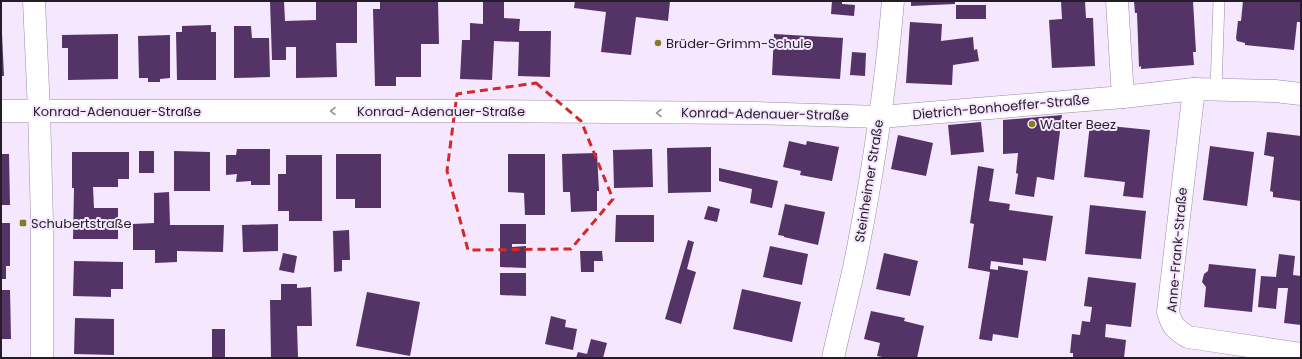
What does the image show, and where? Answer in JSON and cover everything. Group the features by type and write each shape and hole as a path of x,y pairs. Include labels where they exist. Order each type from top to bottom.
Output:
{"street":[{"path":"34,1 42,222 42,358"},
{"name":"Steinheimer Straße","path":"833,358 858,249 880,116 888,59 893,1"},
{"path":"1117,1 1122,97"},
{"name":"Dietrich-Bonhoeffer-Straße","path":"880,116 1122,97 1194,89 1275,91 1301,94"},
{"name":"Anne-Frank-Straße","path":"1194,89 1168,312 1171,324 1178,332 1188,337 1301,354"},
{"name":"Konrad-Adenauer-Straße","path":"1,111 488,111 752,113 880,116"}],"lane":[{"path":"1216,89 1219,1"}],"highlighted area":[{"path":"536,83 581,121 613,199 571,249 468,250 447,171 457,94"}],"building":[{"path":"270,1 284,1 285,21 316,20 316,1 357,1 357,43 336,43 337,77 296,78 296,47 286,47 286,60 272,60"},
{"path":"380,1 438,1 439,44 421,44 421,77 396,77 396,86 375,86 373,9 380,9"},
{"path":"483,1 504,1 504,18 520,19 519,31 551,31 550,77 518,76 519,42 494,41 492,80 460,79 462,40 470,40 470,23 483,24"},
{"path":"575,1 670,1 668,21 636,17 631,55 601,52 606,12 574,8"},
{"path":"832,1 842,1 842,4 855,5 854,16 831,14"},
{"path":"911,1 955,1 955,4 911,6"},
{"path":"1061,1 1085,1 1086,18 1093,18 1095,66 1052,68 1049,20 1062,19"},
{"path":"1134,1 1193,1 1196,52 1193,52 1194,65 1141,69 1141,66 1139,67 1137,13 1135,13"},
{"path":"1243,1 1301,1 1301,22 1297,22 1294,50 1245,45 1245,43 1237,41 1238,21 1241,21"},
{"path":"956,5 986,5 986,19 956,19"},
{"path":"910,22 942,24 941,41 973,37 974,50 977,49 979,61 953,65 952,85 906,83"},
{"path":"211,25 211,32 216,32 216,80 177,80 176,32 182,32 182,26"},
{"path":"234,26 251,26 252,38 269,38 270,77 234,78"},
{"path":"2,34 4,76 1,76"},
{"path":"118,34 118,79 68,80 68,48 62,48 62,35"},
{"path":"774,34 843,38 840,79 772,75"},
{"path":"170,35 170,78 160,79 160,82 148,82 148,78 139,78 138,36"},
{"path":"852,52 866,53 865,76 850,75"},
{"path":"1062,115 1054,180 1037,177 1034,197 1015,194 1018,174 1016,173 1018,153 1003,154 1003,120"},
{"path":"981,122 984,152 951,155 948,125"},
{"path":"1090,124 1150,130 1143,198 1123,196 1125,182 1084,177"},
{"path":"1267,132 1301,136 1301,201 1273,197 1273,192 1270,191 1274,157 1264,155"},
{"path":"898,135 933,143 926,176 891,169"},
{"path":"789,141 806,145 807,141 839,147 832,181 800,175 801,171 783,167"},
{"path":"1210,146 1254,152 1247,206 1203,200"},
{"path":"711,147 711,192 668,193 667,148"},
{"path":"237,149 270,149 270,185 251,185 251,181 236,182 237,174 226,175 226,155 236,155"},
{"path":"652,149 653,187 614,188 613,150"},
{"path":"139,151 154,151 154,173 139,173"},
{"path":"174,151 210,152 210,191 174,191"},
{"path":"72,152 129,152 129,179 118,179 118,187 93,187 94,208 118,208 118,239 73,239 74,188 72,188"},
{"path":"597,153 599,191 597,191 597,211 571,212 570,192 563,192 562,154"},
{"path":"1,154 9,154 10,205 1,205"},
{"path":"336,154 381,154 381,208 355,208 355,199 336,199"},
{"path":"508,154 545,154 545,215 525,215 524,193 508,192"},
{"path":"286,155 322,155 322,221 289,221 289,211 278,211 278,174 286,174"},
{"path":"978,166 994,169 989,201 1010,204 1009,210 1053,216 1046,261 1023,258 1023,265 991,261 990,269 998,270 998,266 1028,271 1018,338 993,334 992,341 979,339 990,272 968,268 974,224 970,223"},
{"path":"719,168 778,181 772,208 750,203 752,189 719,181"},
{"path":"169,192 170,225 224,225 223,252 177,251 177,262 155,263 155,250 133,250 133,224 154,223 154,193"},
{"path":"785,204 825,212 818,245 778,235"},
{"path":"1090,205 1146,211 1141,259 1085,254"},
{"path":"708,206 720,209 717,222 704,219"},
{"path":"616,215 654,215 654,242 615,242"},
{"path":"1,223 10,223 10,266 6,266 6,279 1,279"},
{"path":"278,224 278,251 243,252 242,225"},
{"path":"500,224 526,224 526,244 512,244 512,247 526,246 526,268 500,267"},
{"path":"349,230 350,260 342,260 342,271 334,272 333,231"},
{"path":"688,240 694,242 687,269 696,272 681,324 665,319"},
{"path":"770,246 808,254 802,285 763,277"},
{"path":"580,251 602,251 603,261 594,261 594,272 581,272"},
{"path":"283,253 297,256 294,273 279,270"},
{"path":"884,253 918,261 910,296 876,289"},
{"path":"1279,254 1295,256 1293,275 1301,276 1301,325 1284,323 1288,288 1278,288 1276,309 1258,307 1261,276 1276,277"},
{"path":"74,261 123,262 123,289 111,289 111,297 73,296"},
{"path":"1209,264 1256,269 1252,312 1204,307 1206,287 1202,282 1204,274 1208,271"},
{"path":"500,273 526,273 526,296 500,295"},
{"path":"1088,277 1136,283 1131,327 1106,324 1105,337 1126,340 1124,358 1073,358 1073,353 1070,353 1072,334 1080,335 1082,321 1090,322 1092,307 1084,306"},
{"path":"281,284 297,284 297,288 311,287 312,326 297,326 298,358 271,358 270,300 281,300"},
{"path":"742,289 801,302 792,342 733,329"},
{"path":"1,290 10,290 11,339 1,339"},
{"path":"367,292 420,302 410,356 356,346"},
{"path":"871,311 905,318 904,321 924,326 917,358 888,358 877,356 880,343 864,339"},
{"path":"551,316 566,320 565,327 577,329 573,350 545,344"},
{"path":"75,318 114,319 114,355 74,354"},
{"path":"212,329 225,329 225,358 212,358"},
{"path":"591,339 607,343 603,358 576,358 578,352 587,354"}],"place":[{"name":"Brüder-Grimm-Schule","path":"658,43"},
{"name":"Walter Beez","path":"1032,124"},
{"name":"Schubertstraße","path":"23,223"}]}
